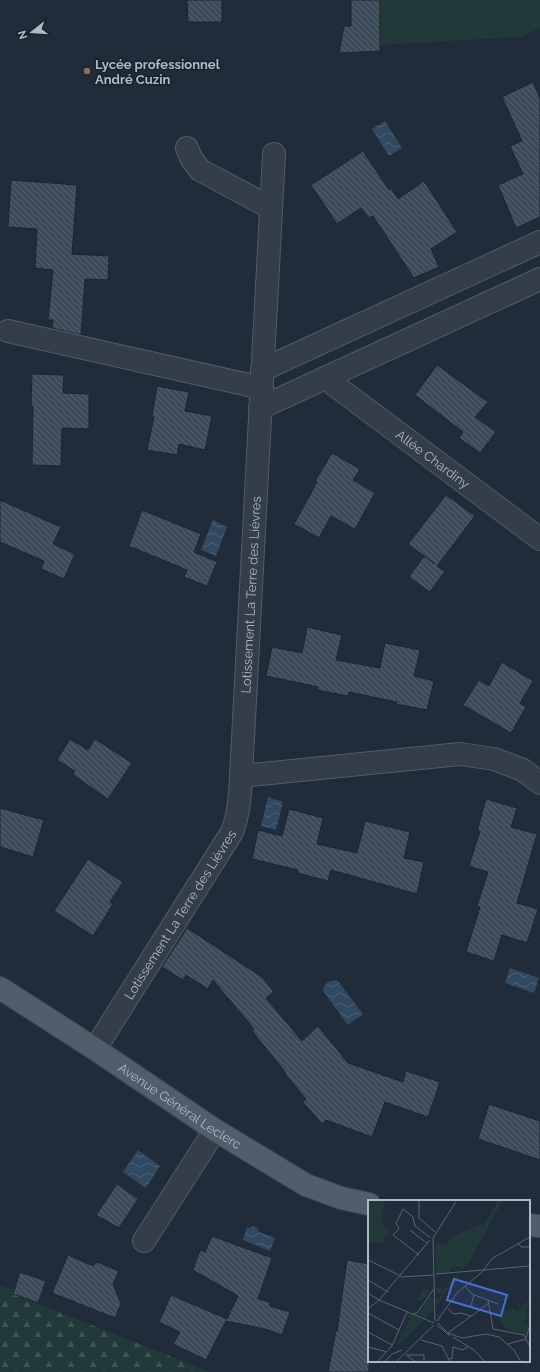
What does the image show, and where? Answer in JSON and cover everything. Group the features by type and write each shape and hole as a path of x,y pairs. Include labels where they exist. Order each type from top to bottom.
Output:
{"main road":[{"name":"Avenue Général Leclerc","path":"0,988 95,1049 215,1130 306,1185 341,1198 368,1204"},
{"path":"530,1225 540,1226"}],"street":[{"path":"187,148 191,158 200,170 271,208"},
{"name":"Lotissement La Terre des Lièvres","path":"95,1049 232,832 237,820 241,776 274,154"},
{"path":"261,388 540,242"},
{"path":"8,331 261,388 325,378 540,279"},
{"name":"Allée Chardiny","path":"325,378 540,539"},
{"path":"241,776 460,754 494,759 523,770 540,783"},
{"path":"144,1242 215,1130"}],"green space":[{"path":"380,0 540,0 540,28 521,37 380,45"},
{"path":"0,1286 14,1290 13,1294 210,1372 0,1372"}],"water":[{"path":"385,121 402,148 389,156 372,129"},
{"path":"213,520 227,527 216,556 201,550"},
{"path":"268,797 283,802 276,830 261,826"},
{"path":"510,968 539,978 534,993 505,983"},
{"path":"335,980 338,981 363,1014 348,1025 323,991 324,986 327,983"},
{"path":"138,1150 160,1166 146,1188 123,1172"},
{"path":"253,1226 257,1228 259,1232 275,1238 270,1251 243,1240 247,1227 250,1228"}],"building":[{"path":"187,0 222,0 222,22 188,22"},
{"path":"351,0 380,0 380,51 339,53 344,26 351,26"},
{"path":"533,82 540,98 540,217 516,228 498,185 523,174 510,146 522,141 502,97"},
{"path":"363,151 389,190 391,188 398,199 424,181 457,232 431,249 439,267 414,278 373,216 369,218 361,208 337,224 311,185"},
{"path":"11,180 77,185 72,254 109,256 108,280 85,279 81,335 52,328 53,320 48,320 53,270 35,268 37,229 8,227"},
{"path":"437,365 488,402 475,417 496,432 480,453 459,438 463,432 415,395"},
{"path":"32,374 64,375 63,393 89,394 89,429 62,428 61,466 32,465"},
{"path":"157,386 189,392 185,411 212,416 205,450 179,444 177,455 147,450 154,417 152,416"},
{"path":"332,453 360,469 353,480 375,493 355,529 331,516 319,538 294,524 317,482 315,481"},
{"path":"446,495 475,516 437,566 445,571 430,592 409,577 424,556 435,564 408,544"},
{"path":"0,500 61,527 53,544 75,554 64,579 41,569 44,561 0,542"},
{"path":"142,510 201,534 194,552 217,562 207,586 184,577 187,570 129,546"},
{"path":"307,627 342,635 336,660 380,668 385,643 420,650 414,676 434,681 427,710 349,692 348,696 317,690 318,687 266,676 272,647 302,653"},
{"path":"502,662 533,681 520,703 526,707 511,733 463,705 479,680 489,686"},
{"path":"70,739 88,750 95,739 132,763 108,799 72,774 75,771 57,760"},
{"path":"486,799 517,808 511,827 537,834 517,903 538,909 527,943 502,935 494,961 466,952 480,907 477,906 488,872 469,866 480,831 477,831"},
{"path":"0,808 44,820 33,857 0,847"},
{"path":"289,809 323,818 317,844 357,853 365,821 410,832 404,858 424,862 417,894 331,870 328,881 297,873 298,870 252,859 258,830 282,836"},
{"path":"88,859 123,882 110,902 113,904 93,936 54,911"},
{"path":"187,928 262,977 274,992 266,998 302,1041 318,1026 348,1063 403,1082 406,1071 440,1082 428,1117 385,1102 372,1137 326,1120 322,1124 303,1102 306,1099 252,1031 254,1029 213,980 208,989 186,975 183,980 162,967"},
{"path":"489,1104 540,1121 540,1160 478,1139"},
{"path":"117,1184 138,1199 119,1228 96,1215"},
{"path":"212,1236 272,1258 258,1299 270,1302 270,1306 290,1312 282,1335 265,1329 226,1321 206,1360 173,1344 180,1332 159,1322 171,1295 227,1319 238,1296 193,1270 200,1250 205,1252"},
{"path":"68,1255 93,1266 97,1262 119,1271 113,1284 121,1304 115,1318 52,1293"},
{"path":"347,1260 368,1264 369,1372 328,1372 337,1331"},
{"path":"20,1272 46,1281 38,1303 13,1294"}],"place":[{"name":"Lycée professionnel André Cuzin","path":"87,71"}]}
